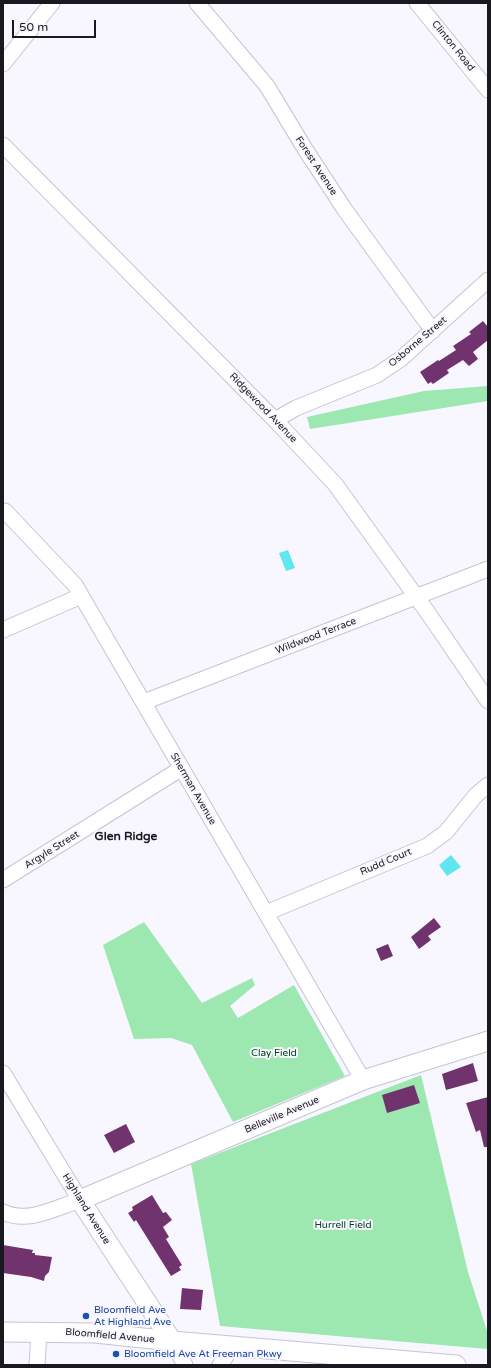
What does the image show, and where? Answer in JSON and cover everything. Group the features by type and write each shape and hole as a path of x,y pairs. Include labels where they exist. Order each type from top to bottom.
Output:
{"main road":[{"name":"Belleville Avenue","path":"80,1200 363,1080 488,1041"},
{"name":"Highland Avenue","path":"80,1200 172,1341"},
{"name":"Bloomfield Avenue","path":"3,1332 95,1333 456,1365"}],"street":[{"path":"3,64 52,3"},
{"name":"Forest Avenue","path":"197,3 267,86 305,149 341,204 392,277 433,331"},
{"name":"Clinton Road","path":"417,3 488,90"},
{"name":"Ridgewood Avenue","path":"3,145 322,469 346,498 488,701"},
{"name":"Osborne Street","path":"279,424 296,408 377,375 402,358 488,280"},
{"name":"Sherman Avenue","path":"4,511 67,577 81,596 363,1080"},
{"name":"Wildwood Terrace","path":"144,702 488,569"},
{"path":"3,630 81,596"},
{"name":"Argyle Street","path":"3,880 182,768"},
{"name":"Rudd Court","path":"266,913 427,846 446,832 476,795 488,785"},
{"name":"Highland Avenue","path":"3,1073 80,1200"},
{"path":"3,1212 21,1218 32,1216 80,1200"},
{"path":"37,1365 39,1332"},
{"path":"172,1341 185,1365"},
{"path":"220,1365 233,1346"}],"green space":[{"path":"488,386 488,401 310,429 307,417 424,391"},
{"name":"Clay Field","path":"144,922 202,1003 252,978 255,985 230,1006 238,1018 294,985 345,1076 233,1122 192,1045 171,1038 134,1039 103,945"},
{"name":"Hurrell Field","path":"421,1075 468,1272 488,1334 488,1349 220,1326 191,1164"}],"water":[{"path":"288,550 295,568 286,571 279,553"},
{"path":"451,855 461,867 447,876 439,865"}],"building":[{"path":"483,321 488,327 488,340 473,352 478,359 469,366 463,360 447,370 449,373 433,384 431,382 428,384 420,372 456,350 453,346 471,334 469,332"},
{"path":"434,918 441,927 428,936 431,940 419,949 411,937"},
{"path":"388,944 393,956 381,961 376,949"},
{"path":"473,1063 478,1081 446,1090 442,1074"},
{"path":"414,1085 420,1103 387,1113 382,1095"},
{"path":"488,1097 488,1147 484,1147 480,1130 476,1132 466,1103"},
{"path":"126,1124 135,1142 114,1153 104,1135"},
{"path":"152,1195 163,1213 166,1212 172,1220 163,1227 169,1237 166,1239 182,1265 179,1267 181,1270 171,1276 136,1220 134,1222 128,1213 133,1210 132,1207"},
{"path":"3,1245 33,1250 32,1253 35,1253 35,1255 52,1257 49,1272 45,1276 44,1281 31,1277 3,1273"},
{"path":"182,1288 203,1290 201,1310 180,1309"}],"place":[{"name":"Bloomfield Ave At Highland Ave","path":"86,1316"},
{"name":"Bloomfield Ave At Freeman Pkwy","path":"116,1354"}],"district":[{"name":"Glen Ridge","path":"126,837"}]}
